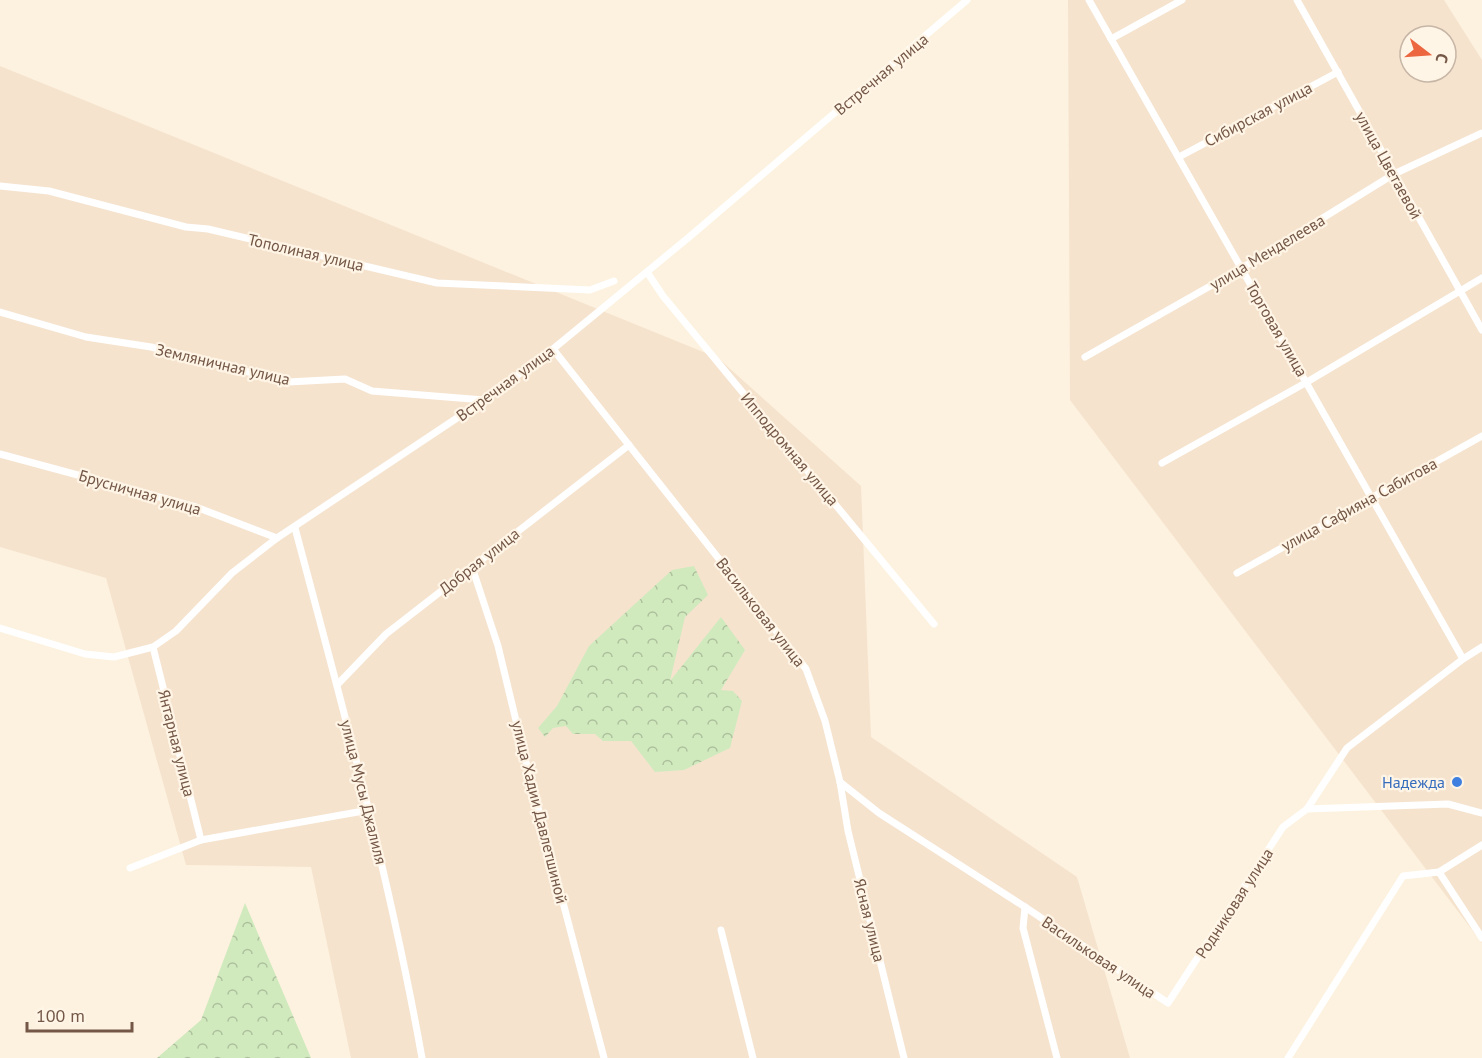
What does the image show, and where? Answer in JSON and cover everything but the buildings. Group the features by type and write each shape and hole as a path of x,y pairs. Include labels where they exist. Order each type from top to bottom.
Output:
{"street":[{"name":"Встречная улица","path":"0,628 85,654 114,657 153,647 176,631 232,573 277,538 484,400 553,349 968,0"},
{"name":"Торговая улица","path":"1089,0 1463,659"},
{"path":"1111,39 1182,0"},
{"name":"улица Цветаевой","path":"1297,0 1482,330"},
{"name":"Сибирская улица","path":"1179,157 1338,72"},
{"name":"улица Менделеева","path":"1085,357 1242,268 1394,174 1482,133"},
{"name":"Тополиная улица","path":"0,186 49,191 186,227 208,229 437,283 590,290 614,281"},
{"name":"Ипподромная улица","path":"647,272 663,296 934,624"},
{"path":"1162,463 1307,382 1482,278"},
{"name":"Земляничная улица","path":"0,312 86,337 151,347 288,382 345,379 372,391 484,400"},
{"name":"Васильковая улица","path":"553,349 806,669 825,721 840,782 879,813 1168,1003"},
{"name":"улица Сафияна Сабитова","path":"1237,573 1482,436"},
{"name":"Добрая улица","path":"337,685 386,634 629,445"},
{"name":"Брусничная улица","path":"0,454 196,507 277,538"},
{"name":"улица Мусы Джалиля","path":"295,528 369,810 405,961 422,1058"},
{"name":"улица Хадии Давлетшиной","path":"472,567 498,646 604,1058"},
{"name":"Янтарная улица","path":"153,647 201,840"},
{"name":"Родниковая улица","path":"1168,1003 1284,827 1307,809 1347,748 1482,647"},
{"name":"Ясная улица","path":"840,782 848,831 904,1058"},
{"path":"1307,809 1448,804 1482,813"},
{"path":"130,868 201,840 369,810"},
{"path":"1288,1058 1404,876 1439,872 1482,845"},
{"path":"1439,872 1482,938"},
{"path":"1025,907 1023,928 1057,1058"},
{"path":"721,930 753,1058"}],"shaded area":[{"path":"1068,0 1444,0 1482,60 1482,943 1070,400"},
{"path":"0,66 718,358 861,486 871,737 1077,877 1130,1058 351,1058 311,867 186,865 106,578 0,547"}],"green space":[{"path":"694,566 708,595 685,617 670,681 721,617 745,650 721,690 733,691 742,701 730,748 684,770 655,772 631,741 603,741 595,734 573,734 566,726 553,728 545,737 538,728 557,706 589,646 672,570"},
{"path":"245,903 311,1058 157,1058 201,1020"}],"place":[{"name":"Надежда","path":"1457,782"}]}
